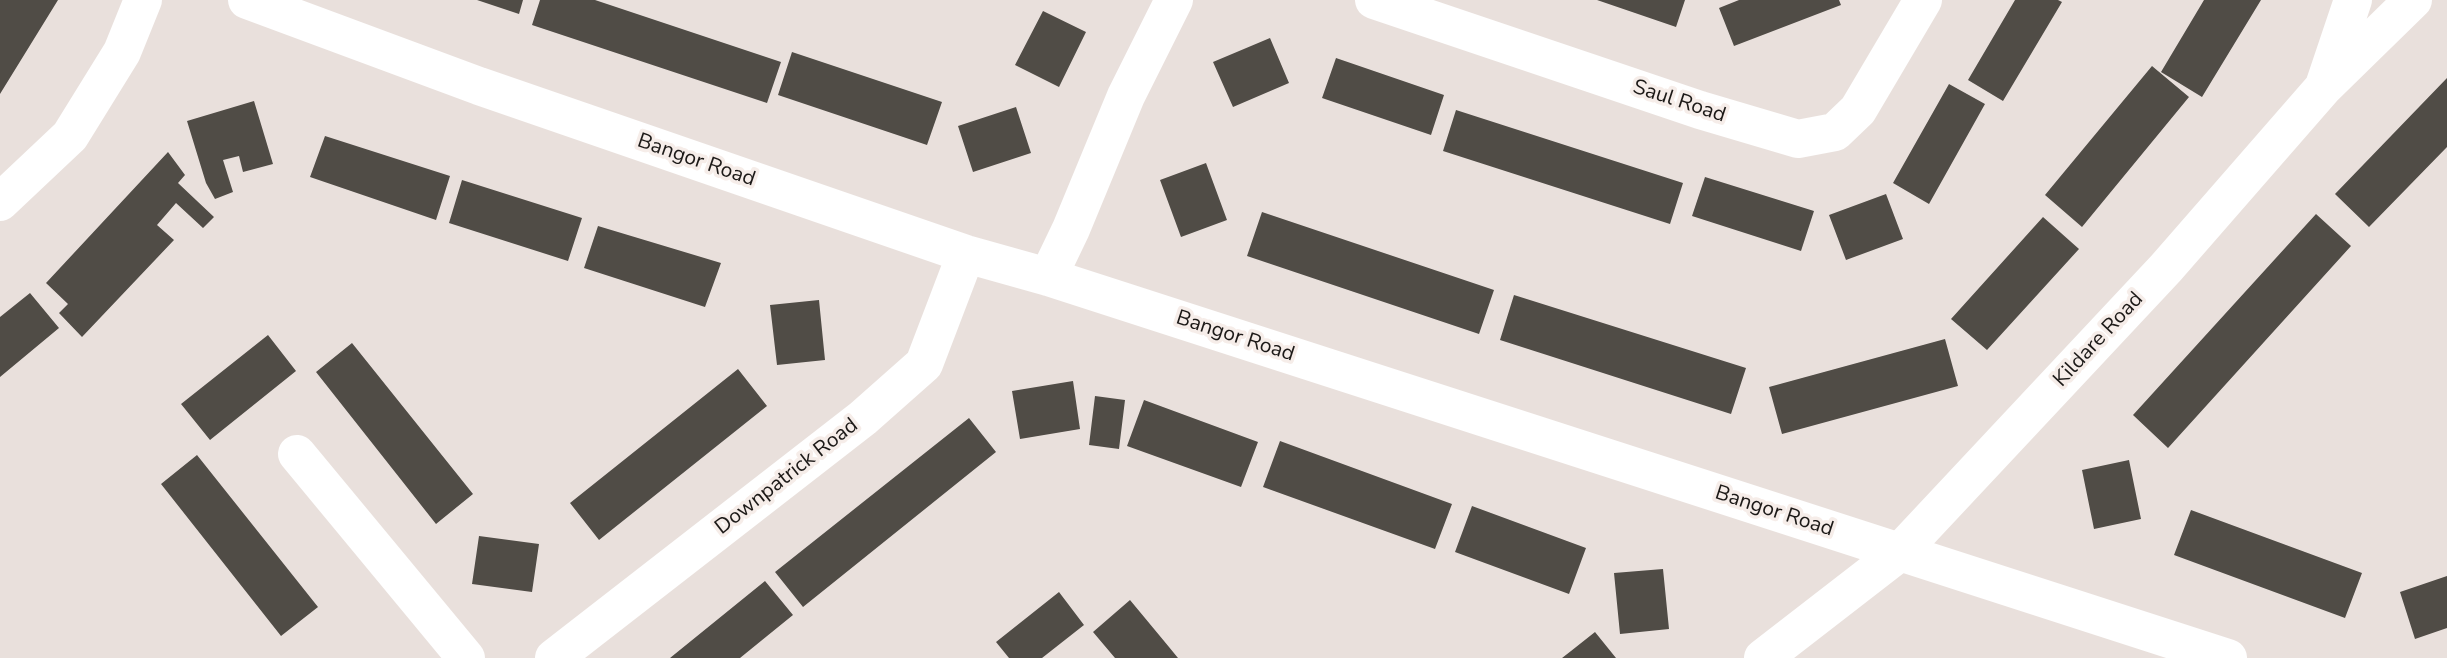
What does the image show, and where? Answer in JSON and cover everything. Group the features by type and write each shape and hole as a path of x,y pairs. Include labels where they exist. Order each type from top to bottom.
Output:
{"street":[{"path":"0,202 70,136 122,52 143,0"},
{"name":"Bangor Road","path":"247,0 479,86 966,254 1048,277 2228,658"},
{"path":"1048,277 1071,229 1126,96 1174,0"},
{"name":"Saul Road","path":"1374,0 1700,110 1798,139 1835,132 1857,110 1923,0"},
{"path":"2323,88 2353,0"},
{"name":"Kildare Road","path":"1763,658 1900,552 2166,268 2323,88 2413,0"},
{"name":"Downpatrick Road","path":"554,658 863,418 924,364 966,254"},
{"path":"297,454 466,658"}],"building":[{"path":"0,0 58,0 0,94"},
{"path":"477,0 523,0 519,14"},
{"path":"540,0 595,0 781,62 767,103 532,25"},
{"path":"1597,0 1685,0 1676,27"},
{"path":"1739,0 1839,0 1841,5 1734,46 1719,8"},
{"path":"2015,0 2062,2 2003,101 1968,80"},
{"path":"2204,0 2261,0 2202,97 2161,72"},
{"path":"1043,11 1086,32 1059,87 1015,65"},
{"path":"1270,38 1289,83 1233,107 1213,62"},
{"path":"792,52 942,102 927,145 778,95"},
{"path":"1336,58 1444,95 1431,135 1322,98"},
{"path":"2152,66 2189,97 2082,227 2045,195"},
{"path":"2447,78 2447,147 2369,227 2335,194"},
{"path":"1949,84 1985,104 1929,204 1893,183"},
{"path":"254,101 273,164 243,172 239,156 223,160 233,192 215,199 206,183 187,121"},
{"path":"1016,107 1031,153 973,172 958,126"},
{"path":"1456,110 1683,183 1670,224 1443,151"},
{"path":"325,136 450,176 436,220 310,177"},
{"path":"168,152 185,175 178,183 214,217 203,228 176,203 157,225 174,240 82,337 59,313 68,304 46,283"},
{"path":"1206,163 1227,220 1181,237 1160,180"},
{"path":"1705,177 1814,211 1801,251 1692,216"},
{"path":"462,180 582,218 568,261 449,223"},
{"path":"1886,194 1903,239 1846,260 1829,215"},
{"path":"1262,212 1494,290 1479,334 1247,256"},
{"path":"2316,214 2351,246 2168,448 2133,415"},
{"path":"2043,217 2079,249 1987,350 1951,319"},
{"path":"598,226 721,263 705,307 584,268"},
{"path":"30,293 59,328 0,377 0,317"},
{"path":"1514,295 1746,368 1731,414 1500,340"},
{"path":"819,300 825,360 777,365 770,305"},
{"path":"268,335 296,371 210,440 181,404"},
{"path":"1945,339 1958,386 1782,434 1769,387"},
{"path":"352,343 473,494 436,524 316,372"},
{"path":"738,369 767,406 599,540 570,503"},
{"path":"1073,381 1080,429 1020,439 1012,391"},
{"path":"1095,396 1125,400 1119,449 1089,445"},
{"path":"1144,400 1258,442 1241,487 1127,446"},
{"path":"969,418 996,452 803,607 775,572"},
{"path":"1280,441 1452,504 1435,549 1263,487"},
{"path":"197,455 318,607 281,636 161,484"},
{"path":"2129,460 2141,519 2094,529 2082,470"},
{"path":"1472,506 1586,548 1569,594 1455,552"},
{"path":"2191,510 2362,573 2345,618 2174,555"},
{"path":"479,536 539,544 532,592 472,584"},
{"path":"1663,569 1669,629 1620,634 1614,573"},
{"path":"2447,576 2447,628 2415,639 2400,592"},
{"path":"765,581 793,615 740,658 670,658"},
{"path":"1059,592 1084,625 1042,658 1009,658 996,642"},
{"path":"1130,600 1178,658 1115,658 1093,632"},
{"path":"1595,632 1616,658 1562,658 1571,651"}]}
